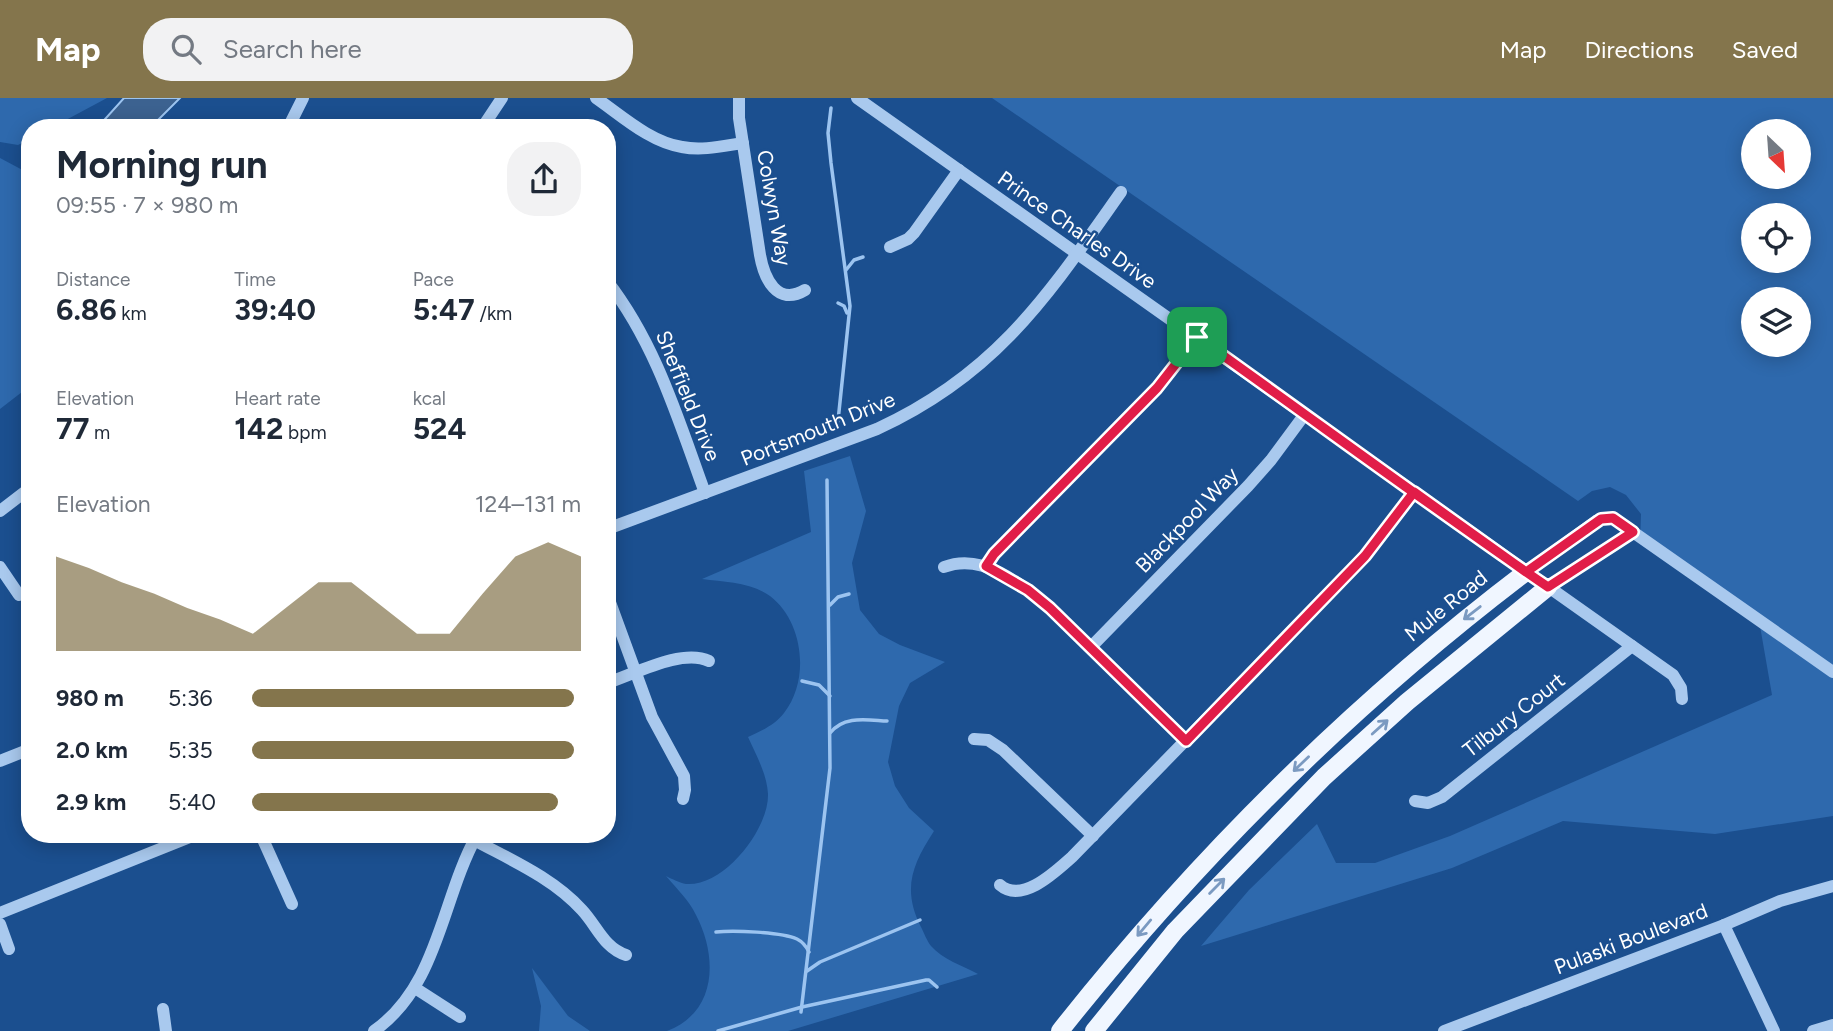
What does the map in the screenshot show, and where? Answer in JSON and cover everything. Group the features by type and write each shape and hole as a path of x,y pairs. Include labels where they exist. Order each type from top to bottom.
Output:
{"main road":[{"name":"Mule Road","path":"1060,1031 1177,891 1303,762 1392,680 1526,572"},
{"path":"1094,1031 1175,931 1324,777 1417,693 1548,587"}],"street":[{"path":"292,119 303,98"},
{"path":"488,119 502,98"},
{"path":"596,98 648,133 668,143 691,148 743,143"},
{"name":"Colwyn Way","path":"739,98 743,143 760,255 766,277 770,285 786,295 792,296 805,290"},
{"name":"Prince Charles Drive","path":"857,98 1673,675 1681,688 1682,699"},
{"path":"890,247 908,239 914,233 959,170"},
{"name":"Portsmouth Drive","path":"616,526 877,429 949,390 1012,336 1077,254 1121,192"},
{"name":"Sheffield Drive","path":"616,294 639,327 655,358 705,493"},
{"path":"986,566 994,554 1157,388 1197,337"},
{"name":"Blackpool Way","path":"1091,647 1253,480 1305,414"},
{"path":"1000,885 1011,891 1018,891 1039,883 1093,836 1365,556 1414,492"},
{"path":"0,512 21,495"},
{"name":"Mule Road","path":"1526,572 1601,519 1613,518 1833,672"},
{"path":"1548,587 1633,532"},
{"path":"944,567 960,562 986,566 1039,599 1186,741"},
{"path":"0,567 19,595"},
{"path":"616,617 657,726 684,776 685,790 682,799"},
{"name":"Tilbury Court","path":"1415,802 1428,803 1442,797 1632,646"},
{"path":"616,681 688,656 709,661"},
{"path":"974,739 988,740 1003,750 1093,836"},
{"path":"0,761 21,753"},
{"path":"0,913 175,843"},
{"path":"265,843 292,904"},
{"path":"374,1031 400,1008 428,964 459,869 472,843"},
{"path":"485,843 556,887 582,910 609,948 626,955"},
{"name":"Pulaski Boulevard","path":"1444,1031 1724,925 1780,901 1833,886"},
{"path":"0,924 9,949"},
{"path":"1724,925 1774,1031"},
{"path":"415,988 460,1017"},
{"path":"163,1009 166,1031"},
{"path":"1813,1031 1833,1025"}],"shaded area":[{"path":"0,98 107,98 68,119 21,119 21,144 0,142"},
{"path":"124,98 180,98 159,119 105,119"},
{"path":"992,98 1833,98 1833,816 1715,834 1563,821 1452,868 1201,946 1249,890 1317,824 1336,863 1375,863 1450,836 1772,695 1760,626 1640,544 1641,514 1626,495 1610,487 1592,491 1578,501"},
{"path":"0,158 21,169 21,393 0,409"},
{"path":"850,456 866,511 852,563 860,610 879,634 945,662 910,683 899,706 888,762 895,786 909,808 934,831 915,866 912,901 931,946 947,958 978,974 788,1031 667,1031 684,1022 696,1011 704,997 710,965 708,948 696,915 666,876 686,884 715,876 729,866 753,839 766,808 768,794 763,772 748,737 772,724 784,713 798,684 800,668 800,652 790,621 770,596 746,585 702,579 811,532 804,471"},
{"path":"532,968 568,1016 590,1031 539,1031 541,1006"}],"waterway":[{"path":"831,108 828,133 850,306 838,421"},
{"path":"846,270 854,260 863,257"},
{"path":"838,303 844,306 847,313"},
{"path":"801,1012 830,768 827,480"},
{"path":"830,605 838,597 849,594"},
{"path":"802,681 819,685 830,696"},
{"path":"830,733 849,721 887,721"},
{"path":"807,971 820,962 920,920"},
{"path":"716,932 757,932 790,937 801,941 809,952"},
{"path":"718,1031 802,1007 926,980 937,987"}],"route":[{"path":"1197,337 1157,388 994,554 986,566 1028,590 1050,608 1186,741 1365,556 1414,492 1526,572 1601,519 1613,518 1633,532 1548,587 1526,572 1305,414 1197,337"}]}
